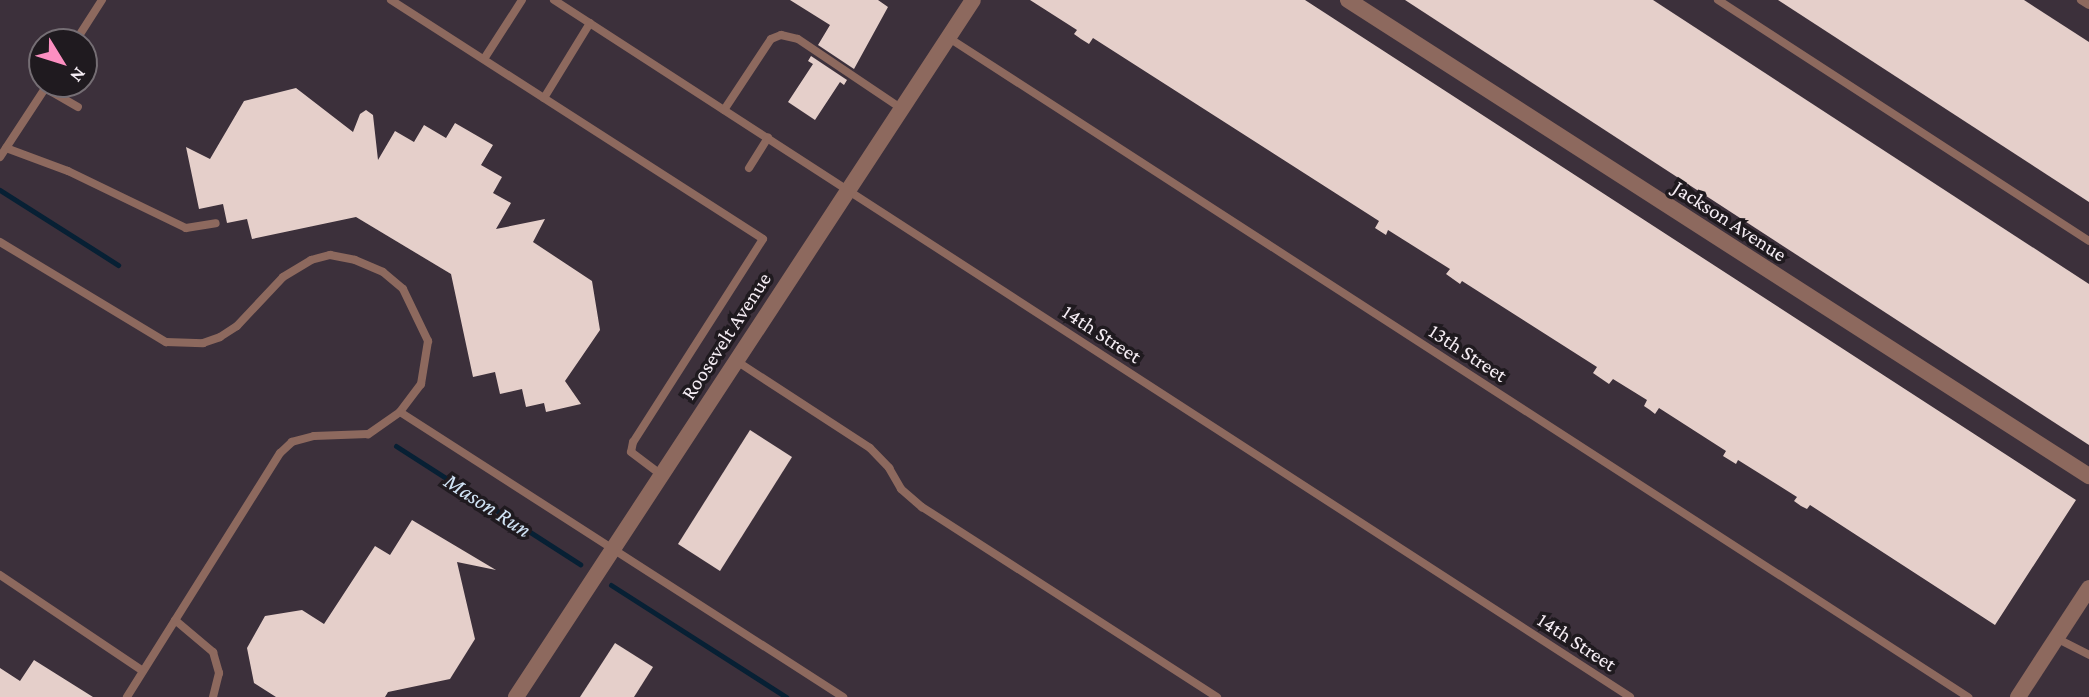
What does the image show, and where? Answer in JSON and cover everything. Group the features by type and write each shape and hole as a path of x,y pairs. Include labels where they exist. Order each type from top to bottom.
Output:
{"street":[{"name":"Jackson Avenue","path":"1348,0 2089,476"},
{"name":"Roosevelt Avenue","path":"516,697 662,475 734,359 949,38 969,1"},
{"path":"2018,697 2089,588"}],"lane":[{"path":"84,28 102,0"},
{"path":"391,0 763,239 633,442 631,452 662,475"},
{"path":"484,60 522,0"},
{"name":"14th Street","path":"554,0 1630,697"},
{"path":"1718,0 2089,241"},
{"path":"2081,0 2089,5"},
{"path":"544,98 590,23"},
{"path":"724,110 771,39 781,35 797,39 902,109"},
{"name":"13th Street","path":"949,38 1968,697"},
{"path":"0,158 38,98"},
{"path":"64,98 78,107"},
{"path":"749,168 768,138"},
{"path":"6,148 68,171 186,228 216,222"},
{"path":"0,242 166,342 202,343 220,338 237,326 283,277 311,260 330,255 383,272 403,289 428,341 421,384 400,412 368,434 292,442 280,453 127,697"},
{"path":"734,359 870,448 889,468 901,489 922,506 1217,697"},
{"path":"400,412 843,697"},
{"path":"0,575 144,671"},
{"path":"175,620 213,652 219,673 213,697"},
{"path":"2056,638 2088,652"}],"building":[{"path":"790,0 878,0 888,7 854,69 818,45 830,25"},
{"path":"1030,0 1305,0 2076,500 1995,625 1810,505 1807,509 1801,506 1794,501 1797,497 1738,460 1736,464 1723,456 1726,451 1659,408 1655,414 1644,406 1647,400 1613,379 1609,384 1593,373 1597,367 1462,281 1460,284 1446,274 1450,269 1388,230 1386,235 1375,228 1379,221 1093,38 1089,44 1081,39 1074,34 1077,30"},
{"path":"1405,0 1653,0 2089,284 2089,445"},
{"path":"1778,0 2024,0 2089,42 2089,202"},
{"path":"811,56 847,80 844,85 840,82 815,120 788,102 813,64 808,61"},
{"path":"296,88 353,132 360,114 366,110 373,115 378,160 395,131 414,142 424,125 446,138 455,123 493,145 481,165 502,177 493,193 511,203 496,229 545,219 533,242 592,281 600,330 565,381 581,404 546,412 544,403 526,407 522,389 500,394 495,372 473,377 451,274 356,217 252,239 247,219 227,223 223,204 199,209 186,147 210,159 244,101"},
{"path":"750,430 792,457 720,571 678,544"},
{"path":"412,520 496,570 457,562 475,639 450,679 388,692 385,697 276,697 254,683 247,648 265,616 302,610 324,624 375,546 390,555"},
{"path":"615,643 653,667 634,697 580,697"},
{"path":"34,660 93,697 0,697 0,668 20,681"}],"waterway":[{"name":"Mason Run","path":"0,190 118,265"},
{"name":"Mason Run","path":"396,446 580,564"},
{"name":"Mason Run","path":"611,585 786,697"}]}
